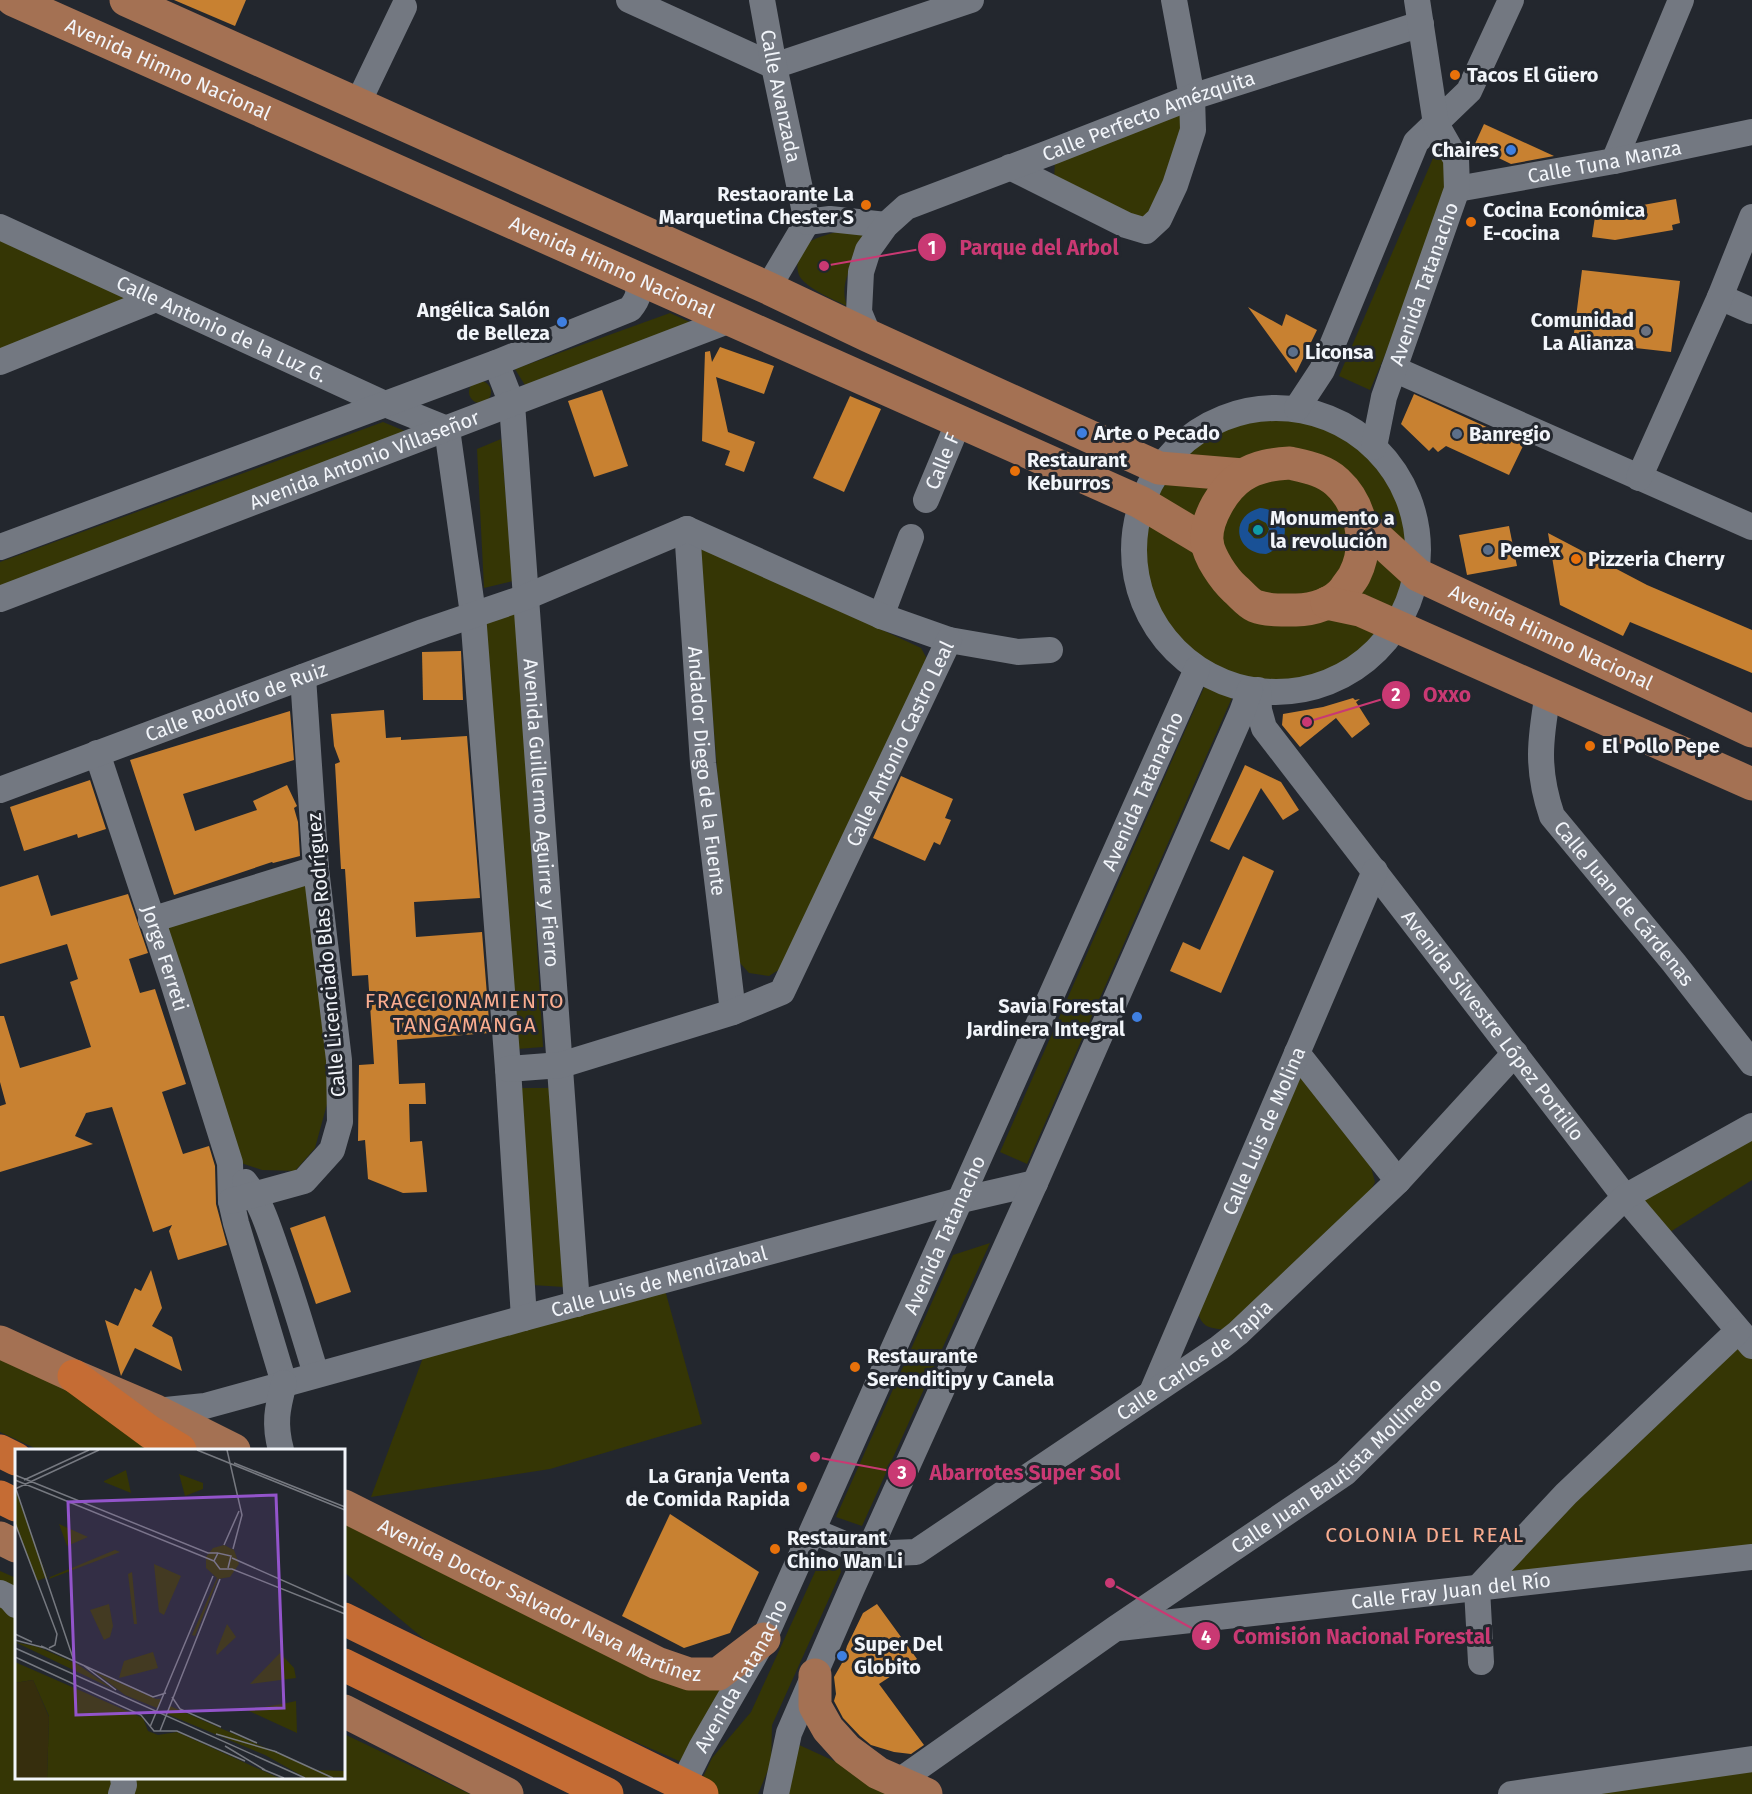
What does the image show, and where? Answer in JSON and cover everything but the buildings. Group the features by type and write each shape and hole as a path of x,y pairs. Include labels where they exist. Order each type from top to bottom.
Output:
{"highway":[{"path":"74,1376 150,1432 178,1449"},
{"path":"0,1451 15,1459"},
{"path":"0,1497 15,1504"},
{"path":"345,1596 435,1664"},
{"path":"345,1619 702,1794"},
{"path":"345,1665 607,1794"}],"main road":[{"name":"Avenida Himno Nacional","path":"13,0 1140,502 1207,542"},
{"path":"126,0 768,288 1159,468 1243,475"},
{"path":"1290,463 1315,469 1336,481 1352,500 1361,524 1363,549 1356,573 1341,594 1327,603 1306,610 1277,610 1254,606 1224,580 1207,542 1211,516 1223,493 1243,475 1266,465 1290,463"},
{"name":"Avenida Himno Nacional","path":"1361,524 1418,575 1752,731"},
{"path":"1327,603 1360,610 1752,784"},
{"path":"0,1342 156,1411 232,1449"},
{"name":"Avenida Doctor Salvador Nava Martínez","path":"345,1507 657,1663 689,1674 718,1674 764,1639"},
{"path":"0,1538 15,1546"},
{"path":"814,1675 815,1706 828,1729 847,1750 878,1773 912,1788"},
{"path":"345,1712 507,1794"}],"street":[{"path":"629,0 774,66 969,0"},
{"name":"Calle Avanzada","path":"762,0 807,222"},
{"path":"1010,167 1126,225 1146,231 1159,219 1175,185 1192,130 1192,97 1174,0"},
{"path":"1297,408 1322,370 1416,142 1469,91 1511,0"},
{"path":"1614,161 1681,0"},
{"path":"357,105 404,7"},
{"path":"1419,12 1436,124"},
{"name":"Calle Perfecto Amézquita","path":"869,336 859,312 861,272 868,250 886,225 906,207 1419,12"},
{"name":"Avenida Tatanacho","path":"1374,447 1384,397 1457,189 1456,159 1436,124"},
{"name":"Calle Tuna Manza","path":"1457,189 1614,161 1752,132"},
{"path":"1639,478 1720,297 1752,217"},
{"path":"768,288 807,222 830,219 886,225"},
{"name":"Calle Antonio de la Luz G.","path":"0,226 385,404 447,429"},
{"path":"0,547 496,363 630,309 637,301 639,291 636,279"},
{"path":"1720,297 1752,311"},
{"path":"0,362 156,298"},
{"name":"Avenida Antonio Villaseñor","path":"0,599 730,320"},
{"name":"Avenida Guillermo Aguirre y Fierro","path":"496,363 512,404 577,1304"},
{"path":"1394,369 1752,527"},
{"path":"1297,408 1343,424 1374,447 1380,450 1406,488 1418,530 1418,575 1399,627 1374,655 1334,681 1288,693 1240,688 1197,669 1162,637 1139,595 1132,549 1140,502 1164,459 1202,427 1248,410 1297,408"},
{"name":"Calle F","path":"926,500 959,421"},
{"path":"447,429 472,614 508,1069 524,1318"},
{"path":"472,614 526,597 687,529"},
{"name":"Calle Antonio Castro Leal","path":"508,1069 561,1065 733,1012 782,992 949,640 880,616 687,529"},
{"name":"Andador Diego de la Fuente","path":"687,529 703,763 733,1012"},
{"path":"880,616 911,537"},
{"name":"Calle Rodolfo de Ruiz","path":"0,790 472,614"},
{"path":"949,640 1018,652 1050,650"},
{"name":"Avenida Tatanacho","path":"678,1794 701,1748 764,1639 1197,669"},
{"name":"Calle Licenciado Blas Rodríguez","path":"243,1198 304,1181 332,1150 340,1122 339,1060 316,869 303,677"},
{"path":"776,1794 789,1733 814,1675 1035,1183 1242,712 1254,690"},
{"name":"Avenida Silvestre López Portillo","path":"1254,690 1264,728 1625,1197 1745,1339"},
{"name":"Calle Juan de Cárdenas","path":"1548,693 1540,742 1543,790 1552,816 1674,963 1752,1063"},
{"name":"Jorge Ferreti","path":"97,753 230,1163 243,1198 264,1216 287,1279 316,1374"},
{"path":"151,920 316,869"},
{"name":"Calle Luis de Molina","path":"1152,1392 1375,871"},
{"path":"1297,1053 1398,1181"},
{"name":"Calle Carlos de Tapia","path":"813,1531 867,1554 916,1552 1219,1348 1238,1333 1398,1181 1515,1053"},
{"name":"Calle Juan Bautista Mollinedo","path":"912,1788 1116,1628 1345,1473 1625,1197 1752,1126"},
{"name":"Calle Luis de Mendizabal","path":"156,1411 206,1406 316,1374 961,1200 1035,1183"},
{"name":"Jorge Ferreti","path":"243,1198 236,1224 284,1383"},
{"path":"1481,1662 1476,1589 1566,1494 1745,1339"},
{"path":"281,1449 276,1428 277,1407 284,1383"},
{"name":"Calle Fray Juan del Río","path":"1116,1628 1752,1557"},
{"path":"0,1593 10,1598 15,1604"},
{"path":"1511,1794 1752,1759"},
{"path":"121,1794 123,1779"}],"shaded area":[{"path":"1188,108 1167,185 1142,222 1054,184 1055,158"},
{"path":"1437,149 1444,156 1451,200 1370,390 1339,376"},
{"path":"0,227 156,299 0,362"},
{"path":"843,230 865,236 846,278 847,306 809,286 800,277 797,268 800,254 808,243"},
{"path":"670,313 703,328 531,395 515,369"},
{"path":"480,381 490,388 491,392 484,402 480,403 470,396 469,392 476,382"},
{"path":"1276,408 1304,411 1330,419 1355,432 1377,449 1394,471 1407,496 1415,522 1418,550 1415,578 1407,604 1394,629 1377,651 1355,668 1330,681 1304,689 1276,692 1248,689 1222,681 1197,668 1175,651 1158,629 1145,604 1137,578 1134,550 1137,522 1145,496 1158,471 1175,449 1197,432 1222,419 1248,411"},
{"path":"383,422 417,436 0,588 0,562"},
{"path":"501,439 513,581 484,588 477,449"},
{"path":"699,545 921,648 926,657 925,667 788,964 769,976 749,973 732,954"},
{"path":"517,612 543,1047 517,1049 482,624"},
{"path":"1206,683 1234,693 1027,1164 1000,1152"},
{"path":"314,872 339,1060 315,1148 295,1171 262,1170 241,1163 151,920"},
{"path":"1295,1070 1371,1167 1375,1182 1371,1190 1227,1330 1209,1327 1202,1322 1196,1306"},
{"path":"519,1088 551,1088 564,1287 532,1285"},
{"path":"1752,1126 1752,1180 1659,1239 1625,1198"},
{"path":"990,1243 862,1526 836,1517 953,1255"},
{"path":"665,1290 702,1424 550,1469 371,1497 424,1355"},
{"path":"1738,1331 1752,1346 1752,1557 1477,1589"},
{"path":"0,1356 82,1391 158,1449 37,1449 0,1432"},
{"path":"345,1521 728,1686 686,1764 544,1702 424,1639 345,1573"},
{"path":"837,1555 841,1572 772,1725 771,1763 758,1794 695,1794 712,1758 751,1712 820,1561"},
{"path":"0,1571 15,1578 15,1779 345,1779 345,1734 470,1794 0,1794"},
{"path":"797,1744 893,1788 906,1794 777,1794"},
{"path":"1752,1759 1752,1794 1511,1794"}],"water":[{"path":"1260,508 1270,510 1278,515 1285,528 1281,543 1266,554 1247,548 1239,534 1243,518","holes":["1258,519 1266,523 1269,529 1267,534 1259,539 1254,538 1248,531 1249,524"]}],"place":[{"name":"Tacos El Güero","path":"1455,75"},
{"name":"Chaires","path":"1511,150"},
{"name":"Restaorante La Marquetina Chester S","path":"866,205"},
{"name":"Cocina Económica E-cocina","path":"1471,222"},
{"name":"Parque del Arbol","path":"824,266"},
{"name":"Angélica Salón de Belleza","path":"562,322"},
{"name":"Comunidad La Alianza","path":"1646,331"},
{"name":"Liconsa","path":"1293,352"},
{"name":"Arte o Pecado","path":"1082,433"},
{"name":"Banregio","path":"1457,434"},
{"name":"Restaurant Keburros","path":"1015,471"},
{"name":"Monumento a la revolución","path":"1258,530"},
{"name":"Pemex","path":"1488,550"},
{"name":"Pizzeria Cherry","path":"1576,559"},
{"name":"Oxxo","path":"1307,722"},
{"name":"El Pollo Pepe","path":"1590,746"},
{"name":"Savia Forestal Jardinera Integral","path":"1137,1017"},
{"name":"Restaurante Serenditipy y Canela","path":"855,1367"},
{"name":"Abarrotes Super Sol","path":"815,1457"},
{"name":"La Granja Venta de Comida Rapida","path":"802,1487"},
{"name":"Restaurant Chino Wan Li","path":"775,1549"},
{"name":"Comisión Nacional Forestal","path":"1110,1583"},
{"name":"Super Del Globito","path":"842,1656"}],"district":[{"name":"FRACCIONAMIENTO TANGAMANGA","path":"465,1013"},
{"name":"COLONIA DEL REAL","path":"1425,1535"}]}
